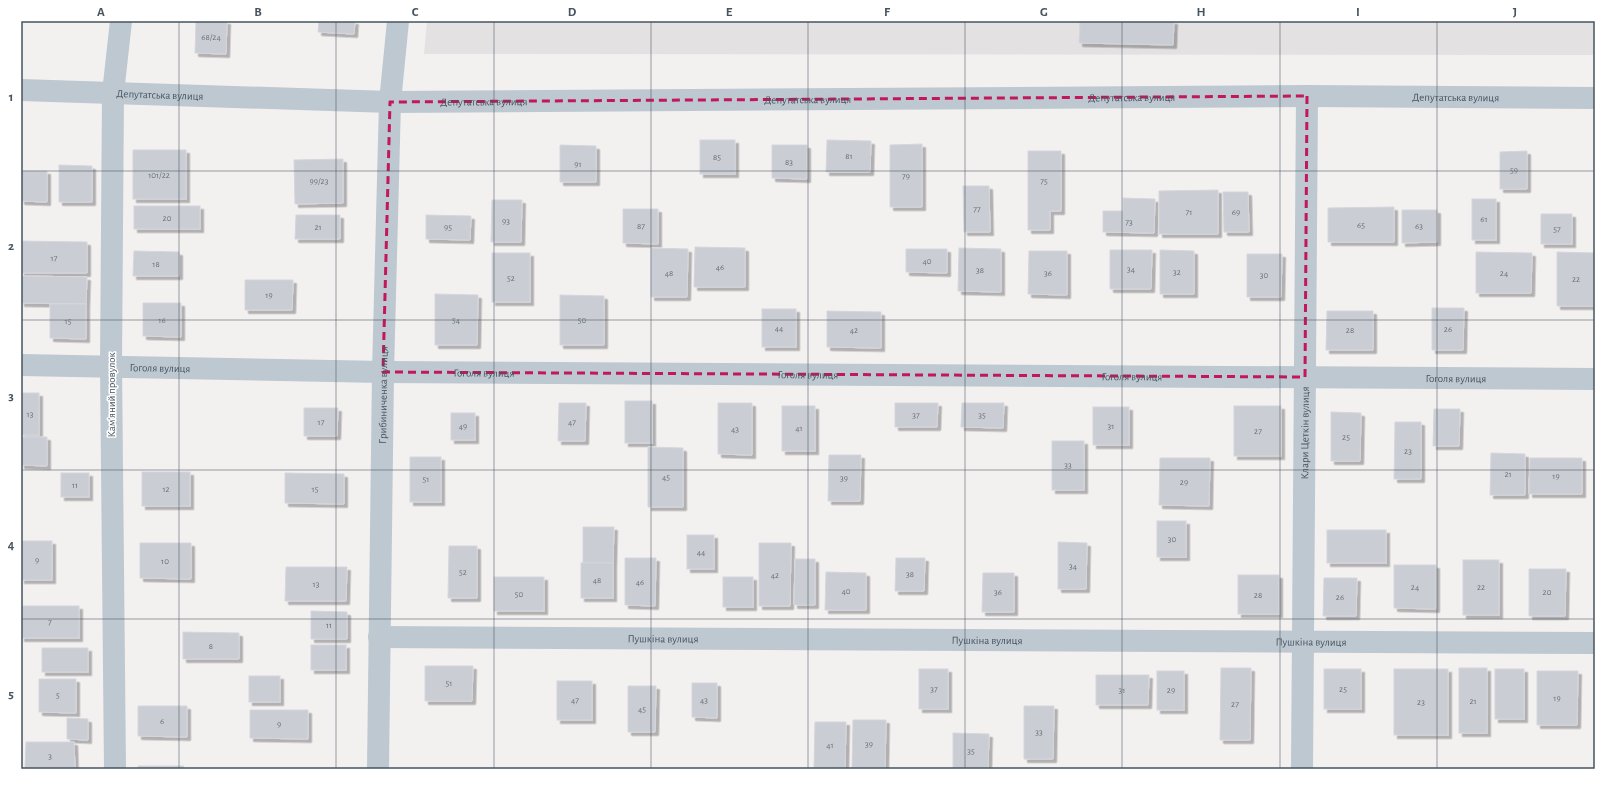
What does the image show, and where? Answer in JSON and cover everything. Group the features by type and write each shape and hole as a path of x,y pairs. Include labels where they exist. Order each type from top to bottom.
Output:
{"street":[{"name":"Кам’яний провулок","path":"115,769 111,366 113,93 121,21"},
{"name":"Грибиниченка вулиця","path":"378,769 383,372 390,102 398,21"},
{"name":"Депутатська вулиця","path":"21,90 390,102 1307,96 1595,98"},
{"name":"Клари Цеткін вулиця","path":"1302,769 1307,96"},
{"name":"Гоголя вулиця","path":"21,365 383,372 1595,379"},
{"name":"Пушкіна вулиця","path":"379,637 1595,643"}],"highlighted area":[{"path":"1307,96 1305,377 383,372 390,102"}],"shaded area":[{"path":"427,21 1595,21 1595,55 424,54"}],"building":[{"path":"196,21 227,21 226,54 195,53"},
{"path":"319,21 355,21 354,34 318,32"},
{"path":"1080,21 1174,21 1173,45 1079,43"},
{"path":"700,140 735,140 735,174 700,174"},
{"path":"827,140 871,141 870,172 826,172"},
{"path":"922,144 922,207 890,207 890,145"},
{"path":"560,145 596,146 596,182 560,182"},
{"path":"772,145 807,145 807,179 772,178"},
{"path":"133,150 186,150 186,199 133,199"},
{"path":"1028,151 1061,151 1061,211 1050,211 1050,230 1028,230"},
{"path":"1527,151 1527,189 1500,189 1500,152"},
{"path":"343,159 343,203 295,204 294,160"},
{"path":"59,165 92,166 92,202 59,202"},
{"path":"21,171 47,171 47,202 21,201"},
{"path":"963,186 989,186 990,232 964,232"},
{"path":"1218,190 1218,234 1159,234 1159,191"},
{"path":"1223,192 1248,192 1249,232 1224,232"},
{"path":"1123,198 1155,199 1154,233 1103,232 1103,211 1123,211"},
{"path":"1472,199 1496,199 1496,240 1472,240"},
{"path":"492,200 522,200 521,242 491,242"},
{"path":"134,206 200,206 200,229 134,229"},
{"path":"1394,207 1394,242 1328,242 1328,208"},
{"path":"623,209 658,209 658,244 623,243"},
{"path":"1402,210 1437,210 1437,242 1402,243"},
{"path":"1541,214 1572,214 1572,244 1541,244"},
{"path":"296,215 340,215 340,239 295,239"},
{"path":"426,215 471,216 470,240 426,239"},
{"path":"21,241 87,242 87,273 21,273"},
{"path":"695,247 745,248 745,287 694,287"},
{"path":"651,248 688,249 687,297 651,297"},
{"path":"959,248 1001,249 1001,292 958,291"},
{"path":"906,249 947,249 947,273 906,272"},
{"path":"1110,250 1152,250 1151,289 1110,289"},
{"path":"1160,250 1194,251 1194,294 1160,294"},
{"path":"134,251 179,252 179,276 133,276"},
{"path":"1029,251 1067,251 1067,295 1028,294"},
{"path":"1476,252 1532,253 1531,293 1476,293"},
{"path":"1557,252 1595,253 1595,306 1557,306"},
{"path":"492,253 530,253 530,302 492,302"},
{"path":"1247,254 1282,254 1281,297 1247,297"},
{"path":"21,276 87,277 86,304 21,303"},
{"path":"245,280 293,280 292,310 245,310"},
{"path":"435,294 478,295 477,345 435,345"},
{"path":"560,295 604,296 604,345 560,345"},
{"path":"143,303 181,303 181,337 143,336"},
{"path":"50,304 86,304 86,339 50,338"},
{"path":"1432,308 1464,308 1463,350 1432,350"},
{"path":"762,309 796,309 796,347 762,347"},
{"path":"827,311 881,312 881,348 827,347"},
{"path":"1327,311 1373,311 1373,350 1326,350"},
{"path":"21,393 39,393 39,435 21,435"},
{"path":"625,401 652,401 652,443 625,443"},
{"path":"559,403 586,403 585,441 558,441"},
{"path":"718,403 752,403 752,455 718,454"},
{"path":"895,403 938,403 937,427 895,427"},
{"path":"962,403 1004,403 1003,428 961,427"},
{"path":"782,406 815,406 815,451 782,451"},
{"path":"1234,406 1281,406 1281,456 1234,456"},
{"path":"1093,407 1129,407 1129,445 1093,445"},
{"path":"304,408 338,408 337,436 304,436"},
{"path":"1434,409 1460,409 1459,446 1433,446"},
{"path":"1331,412 1361,413 1360,461 1331,461"},
{"path":"451,413 475,413 475,440 451,440"},
{"path":"1395,422 1421,422 1421,479 1394,479"},
{"path":"21,437 47,437 47,466 21,465"},
{"path":"1052,441 1084,441 1084,490 1052,490"},
{"path":"648,447 683,448 683,507 648,507"},
{"path":"1491,453 1525,454 1525,495 1490,495"},
{"path":"829,455 861,455 860,501 828,501"},
{"path":"410,457 441,457 441,502 410,502"},
{"path":"1160,458 1210,458 1209,506 1159,505"},
{"path":"1530,458 1582,458 1582,494 1529,494"},
{"path":"142,472 190,472 190,506 142,506"},
{"path":"61,473 89,473 89,497 61,497"},
{"path":"285,473 344,474 344,504 285,503"},
{"path":"1157,521 1186,521 1186,557 1157,557"},
{"path":"583,527 614,527 613,563 583,563"},
{"path":"1327,530 1386,530 1386,563 1327,563"},
{"path":"687,535 714,535 714,569 687,569"},
{"path":"21,541 52,541 52,580 21,580"},
{"path":"1058,542 1087,543 1086,589 1058,589"},
{"path":"140,543 191,543 191,579 140,578"},
{"path":"759,543 791,543 790,606 759,606"},
{"path":"449,546 477,546 477,598 448,598"},
{"path":"625,558 656,558 655,606 625,605"},
{"path":"896,558 925,558 924,591 895,591"},
{"path":"795,559 815,559 815,605 794,605"},
{"path":"1463,560 1499,560 1499,615 1463,615"},
{"path":"581,563 613,563 613,598 581,598"},
{"path":"1394,565 1436,565 1436,609 1394,608"},
{"path":"286,567 347,567 346,601 285,601"},
{"path":"1529,569 1566,569 1565,616 1529,616"},
{"path":"826,572 866,573 866,610 825,610"},
{"path":"983,573 1014,573 1014,612 982,612"},
{"path":"1238,575 1279,575 1279,614 1238,614"},
{"path":"494,577 544,577 544,611 494,611"},
{"path":"723,577 753,577 753,607 723,607"},
{"path":"1324,578 1357,578 1356,616 1323,616"},
{"path":"21,606 79,606 79,638 21,638"},
{"path":"311,611 347,612 347,639 311,639"},
{"path":"183,632 239,633 239,659 183,659"},
{"path":"311,645 346,645 346,670 311,670"},
{"path":"42,648 88,648 88,672 42,672"},
{"path":"425,666 473,666 472,701 425,701"},
{"path":"1221,668 1251,668 1250,740 1220,740"},
{"path":"1459,668 1487,668 1487,733 1459,733"},
{"path":"919,669 948,669 948,709 919,709"},
{"path":"1324,669 1361,669 1361,709 1324,709"},
{"path":"1394,669 1448,669 1448,735 1394,735"},
{"path":"1495,669 1524,669 1524,719 1495,719"},
{"path":"1157,671 1184,671 1184,710 1157,710"},
{"path":"1537,671 1578,671 1577,725 1537,725"},
{"path":"1096,675 1149,675 1148,705 1096,705"},
{"path":"249,676 280,676 280,702 249,702"},
{"path":"39,679 76,679 76,713 39,712"},
{"path":"557,681 592,681 592,720 557,720"},
{"path":"692,683 717,683 717,718 692,717"},
{"path":"628,686 656,686 655,732 628,732"},
{"path":"138,706 187,706 187,737 138,736"},
{"path":"1024,706 1054,706 1053,759 1024,759"},
{"path":"250,710 308,710 308,739 250,738"},
{"path":"67,718 88,719 88,740 67,739"},
{"path":"853,720 886,720 885,769 852,769"},
{"path":"815,722 846,722 845,769 814,769"},
{"path":"953,733 989,734 988,769 953,769"},
{"path":"26,742 74,742 75,769 25,769"},
{"path":"138,766 184,766 183,769 138,769"}]}
